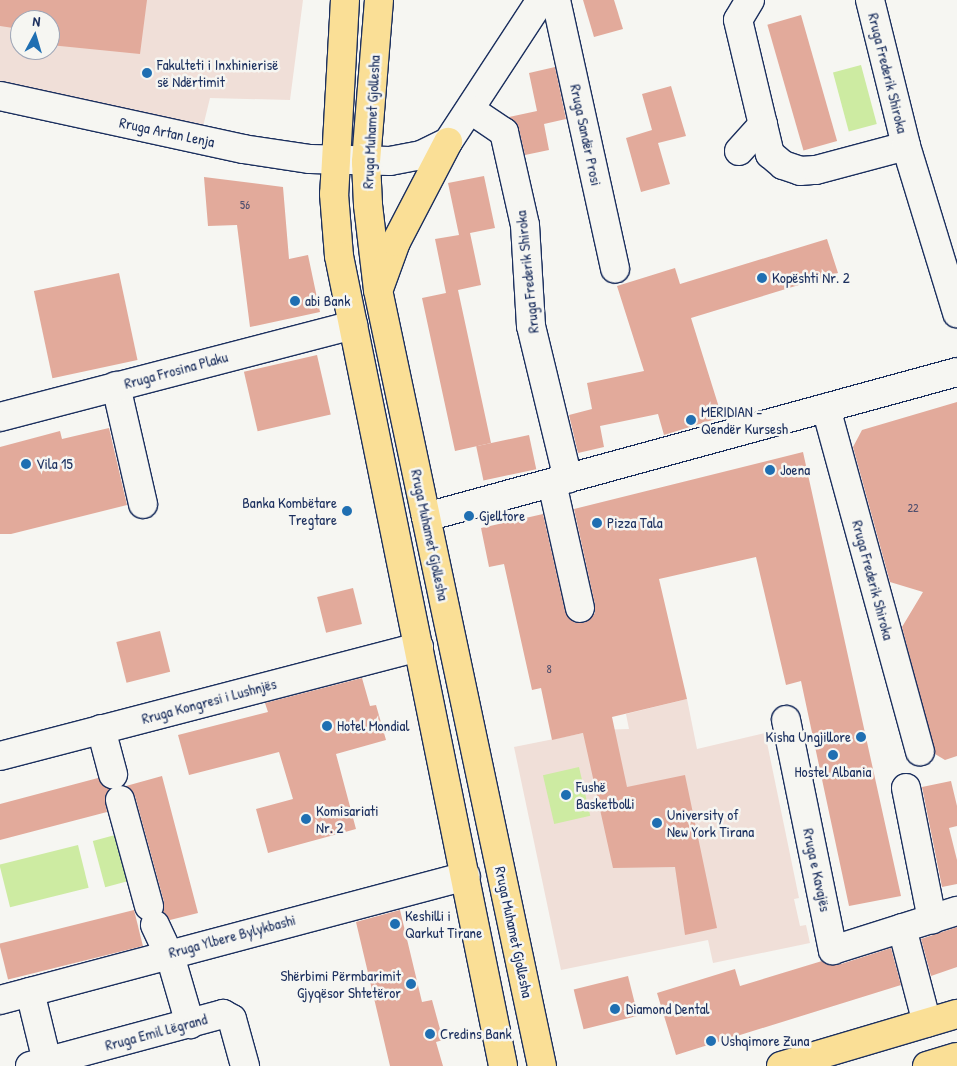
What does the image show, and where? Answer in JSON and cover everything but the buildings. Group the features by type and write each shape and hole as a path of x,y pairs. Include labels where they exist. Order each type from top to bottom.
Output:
{"main road":[{"path":"345,0 336,160 335,223 353,325 466,876 500,1059"},
{"name":"Rruga Muhamet Gjollesha","path":"379,0 366,162 368,205 378,290 542,1066"},
{"path":"378,290 400,234 448,142"},
{"path":"781,1066 957,1014"},
{"path":"537,1039 557,1066"}],"street":[{"path":"366,162 421,155 448,142 471,110 541,0"},
{"name":"Rruga Sandër Prosi","path":"556,0 615,269"},
{"name":"Rruga Frederik Shiroka","path":"750,0 738,20 770,154 783,165 800,171 816,170 906,146"},
{"name":"Rruga Frederik Shiroka","path":"870,0 906,146 957,313"},
{"name":"Rruga Artan Lenja","path":"0,96 243,148 366,162"},
{"name":"Rruga Frederik Shiroka","path":"471,110 504,132 525,225 532,326 560,481 580,608"},
{"path":"739,151 763,124"},
{"name":"Rruga Frosina Plaku","path":"0,417 353,325"},
{"path":"426,517 957,372"},
{"path":"116,386 143,504"},
{"name":"Rruga Frederik Shiroka","path":"826,408 920,751"},
{"name":"Rruga Kongresi i Lushnjës","path":"0,756 419,647"},
{"name":"Rruga e Kavajës","path":"786,720 833,950 944,915"},
{"path":"101,729 113,774"},
{"path":"906,788 944,915"},
{"path":"120,800 152,915 190,1024"},
{"name":"Rruga Ylbere Bylykbashi","path":"0,1000 167,954 466,876"},
{"path":"902,928 927,1023"},
{"path":"30,992 39,1064"},
{"name":"Rruga Emil Lëgrand","path":"39,1064 229,1015 245,1066"}],"shaded area":[{"name":"Fakulteti i Inxhinierisë së Ndërtimit","path":"0,0 303,0 290,100 210,98 200,139 0,96"},
{"name":"University of New York Tirana","path":"687,699 697,749 765,733 799,898 794,899 800,926 806,925 810,943 713,963 708,940 561,970 514,747 599,730 629,729 626,714"}],"green space":[{"path":"861,65 877,124 849,131 833,73"},
{"name":"Fushë Basketbolli","path":"579,767 590,816 554,824 543,775"},
{"path":"115,835 127,881 105,887 93,841"},
{"path":"78,845 89,888 10,907 0,864"}],"place":[{"name":"Fakulteti i Inxhinierisë së Ndërtimit","path":"147,73"},
{"name":"Kopështi Nr. 2","path":"762,278"},
{"name":"abi Bank","path":"295,301"},
{"name":"MERIDIAN - Qendër Kursesh","path":"691,420"},
{"name":"Vila 15","path":"26,464"},
{"name":"Joena","path":"770,470"},
{"name":"Banka Kombëtare Tregtare","path":"347,511"},
{"name":"Gjelltore","path":"469,516"},
{"name":"Pizza Tala","path":"597,523"},
{"name":"Hotel Mondial","path":"327,726"},
{"name":"Kisha Ungjillore","path":"861,737"},
{"name":"Hostel Albania","path":"833,755"},
{"name":"Fushë Basketbolli","path":"566,795"},
{"name":"Komisariati Nr. 2","path":"306,819"},
{"name":"University of New York Tirana","path":"657,823"},
{"name":"Keshilli i Qarkut Tirane","path":"395,924"},
{"name":"Shërbimi Përmbarimit Gjyqësor Shtetëror","path":"411,984"},
{"name":"Diamond Dental","path":"615,1009"},
{"name":"Credins Bank","path":"430,1034"},
{"name":"Ushqimore Zuna","path":"711,1041"}]}
